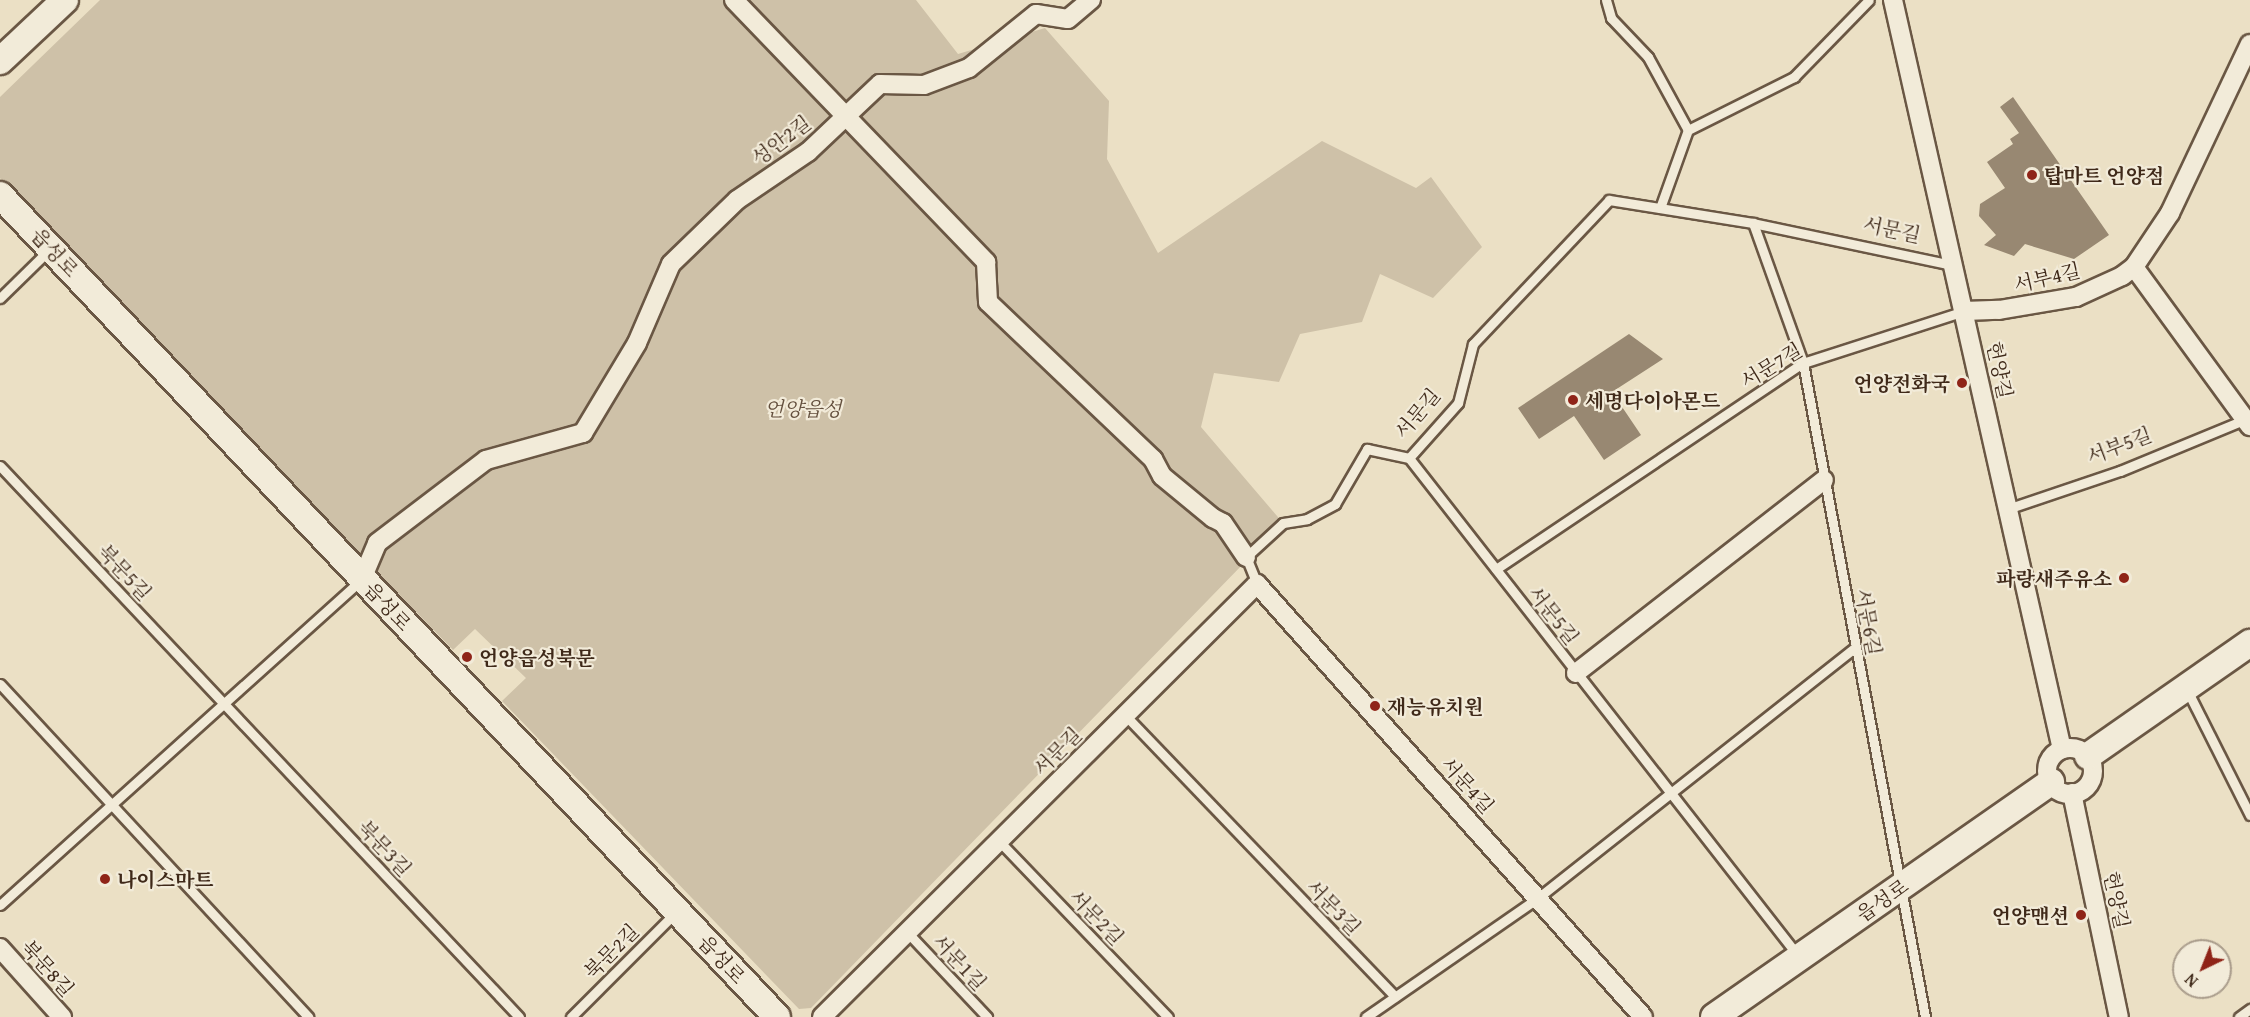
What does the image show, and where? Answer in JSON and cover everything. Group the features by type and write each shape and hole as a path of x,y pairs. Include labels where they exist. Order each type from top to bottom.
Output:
{"street":[{"path":"0,61 65,0"},
{"path":"734,0 986,262 988,302 1153,459 1162,476 1213,518 1223,522 1246,557"},
{"name":"성안2길","path":"362,579 377,543 486,460 583,433 637,344 671,264 737,200 808,152 880,84 924,85 969,68 1036,14 1068,19 1091,0"},
{"name":"헌양길","path":"1893,0 2062,749"},
{"name":"서부4길","path":"1964,311 1998,310 2076,297 2122,276 2134,267 2169,213 2250,45"},
{"name":"읍성로","path":"0,195 777,1017"},
{"name":"서부5길","path":"2134,267 2248,420"},
{"path":"1576,673 1824,480"},
{"name":"서문길","path":"822,1017 1257,584"},
{"name":"서문4길","path":"1257,584 1539,897 1643,1017"},
{"path":"2088,756 2250,643"},
{"path":"2062,749 2079,749 2088,756 2093,765 2092,780 2082,790 2061,788 2048,765 2051,758 2062,749"},
{"name":"헌양길","path":"2061,788 2119,1017"},
{"name":"읍성로","path":"1714,1017 1899,888 2061,788"},
{"name":"북문8길","path":"0,948 62,1017"}],"lane":[{"path":"1606,0 1611,18 1648,57 1688,130"},
{"path":"1660,208 1688,130 1794,77 1869,0"},
{"name":"서문길","path":"1246,557 1283,523 1307,519 1335,504 1367,449 1409,458 1458,403 1473,344 1609,200 1753,223 1952,265"},
{"name":"서문6길","path":"1753,223 1803,363 1899,888 1925,1017"},
{"path":"0,298 51,249"},
{"name":"서문7길","path":"1496,569 1803,363 1964,311"},
{"name":"서부5길","path":"2007,509 2120,471 2248,420"},
{"name":"서문5길","path":"1409,458 1800,957"},
{"name":"북문5길","path":"0,466 224,703"},
{"path":"1246,557 1257,584"},
{"path":"0,905 362,579"},
{"path":"1366,1017 1539,897 1855,648"},
{"path":"0,684 308,1017"},
{"path":"2186,687 2250,815"},
{"name":"북문3길","path":"224,703 519,1017"},
{"name":"서문3길","path":"1125,715 1395,997"},
{"name":"서문2길","path":"999,841 1168,1017"},
{"name":"북문2길","path":"572,1017 677,911"},
{"name":"서문1길","path":"907,932 987,1017"},
{"path":"2240,1017 2250,1009"}],"green space":[{"name":"언양읍성","path":"100,0 916,0 958,54 1045,28 1109,101 1107,159 1158,253 1322,141 1416,188 1431,177 1482,247 1433,298 1380,274 1362,322 1300,334 1279,382 1214,373 1201,427 1283,523 811,1008 799,1009 502,701 526,678 475,629 453,650 164,352 0,178 0,97"}],"building":[{"name":"탑마트 언양점","path":"2013,97 2109,235 2074,259 2025,244 2014,256 1984,245 1996,235 1979,216 1980,204 2005,188 1987,162 2013,144 2010,139 2019,133 2000,107"},
{"name":"세명다이아몬드","path":"1629,334 1663,359 1612,392 1641,435 1604,460 1574,416 1539,439 1518,408"}],"place":[{"name":"탑마트 언양점","path":"2032,175"},
{"name":"언양전화국","path":"1962,383"},
{"name":"세명다이아몬드","path":"1573,400"},
{"name":"파랑새주유소","path":"2124,578"},
{"name":"언양읍성북문","path":"467,657"},
{"name":"재능유치원","path":"1375,706"},
{"name":"나이스마트","path":"105,879"},
{"name":"언양맨션","path":"2081,915"}]}
